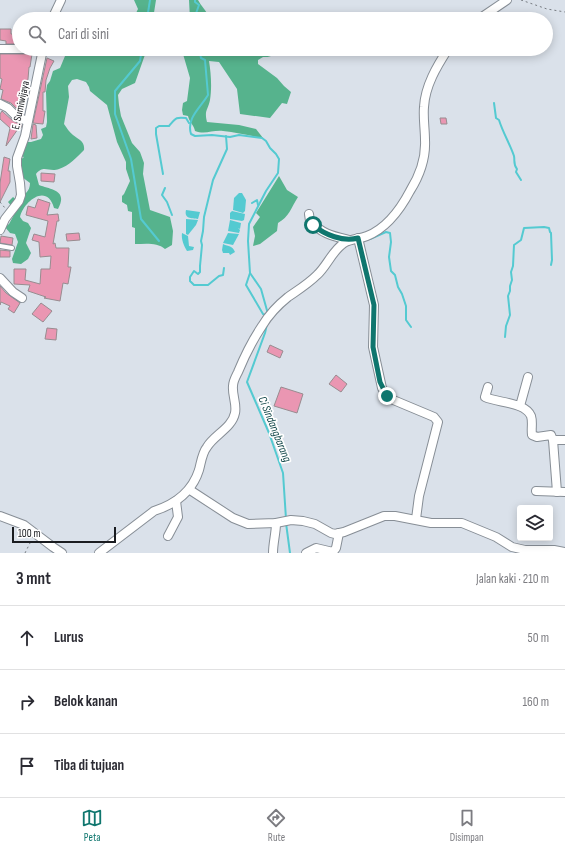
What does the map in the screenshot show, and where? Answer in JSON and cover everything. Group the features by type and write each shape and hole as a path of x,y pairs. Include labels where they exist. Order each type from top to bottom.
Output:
{"street":[{"path":"55,12 61,0"},
{"path":"489,12 507,0"},
{"path":"0,49 12,49"},
{"name":"E. Sumiwijaya","path":"0,230 19,201 21,195 17,162 25,136 41,56"},
{"path":"100,553 154,511 176,501 190,490 197,477 207,447 232,420 235,412 233,385 244,358 263,324 275,309 287,298 318,274 339,248 349,240 367,236 378,230 392,218 411,191 420,173 425,154 424,99 430,82 444,56"},
{"path":"0,104 8,108 17,117 27,121"},
{"path":"309,214 310,221 320,231 349,240"},
{"path":"358,238 374,305 373,347 382,388 387,396 437,418 438,422 416,519"},
{"path":"0,278 13,292 22,298"},
{"path":"520,406 528,377"},
{"path":"488,387 485,397 520,406 530,415 532,435 537,437 551,435 561,492 536,491"},
{"path":"553,440 565,440"},
{"path":"190,490 238,521 248,524 291,520 310,522 330,533 339,534 384,516 395,516 431,523 462,523 522,551 554,550 565,552"},
{"path":"168,536 178,518 176,501"},
{"path":"0,516 24,525 62,553"},
{"path":"273,553 273,545 279,522"},
{"path":"306,553 316,548 334,552 339,534"}],"lane":[{"path":"0,246 12,248"}],"path":[{"path":"521,0 548,9 565,12"},
{"path":"25,553 35,534"}],"green space":[{"path":"134,0 156,0 154,12 136,12 138,9"},
{"path":"189,0 198,0 206,12 190,12"},
{"path":"65,56 145,56 135,83 122,89 118,95 119,105 121,116 132,143 140,152 144,163 143,174 150,210 170,217 173,231 172,245 165,249 155,244 135,244 135,228 132,227 132,212 128,211 127,205 122,202 122,196 130,181 126,169 126,162 117,142 107,105 90,91 86,82 77,79 72,80 68,86 69,97 64,124 70,133 83,143 84,150 63,168 55,170 44,169 36,174 39,185 60,194 61,203 58,209 54,208 51,201 46,197 41,196 36,197 26,205 20,217 23,221 28,223 31,228 26,243 31,253 28,259 21,264 13,263 12,259 18,242 15,234 10,233 5,227 9,224 15,213 8,202 13,197 18,201 28,191 30,186 30,183 22,177 22,167 18,167 19,161 24,157 19,156 22,142 31,142 41,139 43,135 41,129 46,127 47,122 47,85 53,71 60,68"},
{"path":"184,56 268,56 271,57 263,57 258,60 258,64 277,78 291,92 287,104 282,103 270,118 240,114 237,89 219,62 209,61 211,91 206,112 207,122 239,125 256,129 263,138 219,131 202,133 195,131 188,116 183,115 183,103 187,101 190,78"},
{"path":"279,176 287,190 298,197 287,215 278,223 277,231 260,244 253,246 255,236 253,227 260,217 256,213"}],"water":[{"path":"239,193 242,193 246,200 245,211 243,213 233,210 234,198"},
{"path":"186,210 200,212 198,219 187,217"},
{"path":"232,211 245,214 244,220 230,219 230,213"},
{"path":"186,219 198,220 188,235 186,234"},
{"path":"230,220 241,223 240,229 238,228 240,230 239,233 228,231"},
{"path":"182,233 188,236 189,246 194,247 193,250 187,251 183,242"},
{"path":"228,233 239,234 233,245 223,243"},
{"path":"223,244 231,247 235,252 230,255 229,253 223,253"}],"building":[{"path":"0,29 11,29 12,44 6,44 6,41 0,40"},
{"path":"0,54 12,54 12,56 32,56 20,112 11,103 1,99 3,90 0,89 2,79 0,78"},
{"path":"47,58 54,61 46,80 45,92 43,92 43,111 45,111 43,124 33,123"},
{"path":"2,111 13,121 22,125 6,146 10,128 0,119 0,114"},
{"path":"440,118 446,118 447,124 441,124"},
{"path":"33,124 36,125 37,138 31,139"},
{"path":"4,157 10,159 8,171 10,171 10,182 0,202 0,183"},
{"path":"41,173 55,174 54,182 41,181"},
{"path":"38,199 50,203 47,215 58,214 59,221 57,221 53,244 55,243 56,248 69,248 68,267 71,267 68,284 63,283 60,301 44,298 46,297 28,291 30,285 14,284 14,269 26,269 25,280 40,284 41,269 50,269 51,256 40,257 39,242 32,240 34,234 45,237 48,221 26,215 28,206 35,208"},
{"path":"79,233 80,240 67,241 66,234"},
{"path":"1,236 13,238 12,245 0,243"},
{"path":"0,250 10,251 10,257 0,257"},
{"path":"0,286 6,293 20,303 14,313 8,309 10,306 1,302 0,305"},
{"path":"41,303 52,311 43,322 32,314"},
{"path":"47,328 57,329 56,340 45,339"},
{"path":"270,345 283,351 280,358 267,352"},
{"path":"336,375 347,384 341,392 329,384"},
{"path":"281,387 303,394 297,413 274,406"}],"waterway":[{"path":"148,12 150,0"},
{"path":"195,0 195,2 199,5 196,12"},
{"path":"141,56 140,61 115,91 115,114 131,159 141,219 159,241"},
{"path":"201,56 205,60 208,95 192,118 190,128 191,134 195,136 212,135 230,137 239,135 262,138 266,141 279,159 278,173 266,191 249,224 248,241 250,273 246,285 263,314 268,316"},
{"path":"494,103 496,118 499,120 514,156 517,169 516,172 521,180"},
{"path":"163,174 156,128 159,126 169,126 178,118 186,118 189,123"},
{"path":"224,268 223,275 219,276 208,285 194,285 190,281 190,277 194,271 198,274 200,272 201,241 204,217 213,180 227,149 226,136"},
{"path":"165,188 162,195 167,202 172,215"},
{"path":"252,203 257,200 258,205"},
{"path":"505,337 506,326 510,315 508,296 512,280 511,272 513,266 514,245 521,240 524,228 549,228 551,233 551,265"},
{"path":"370,239 386,232 390,233 391,242 389,257 391,271 395,275 398,287 402,294 406,306 406,320 411,327"},
{"path":"250,273 261,289 268,314"},
{"name":"Ci Sindangbarang","path":"267,324 247,382 269,433 283,473 286,519"},
{"name":"Ci Sindangbarang","path":"286,523 290,553"}],"route":[{"path":"313,225 320,231 333,236 349,240 358,238 373,295 373,347 380,382 384,393 387,396"}]}
